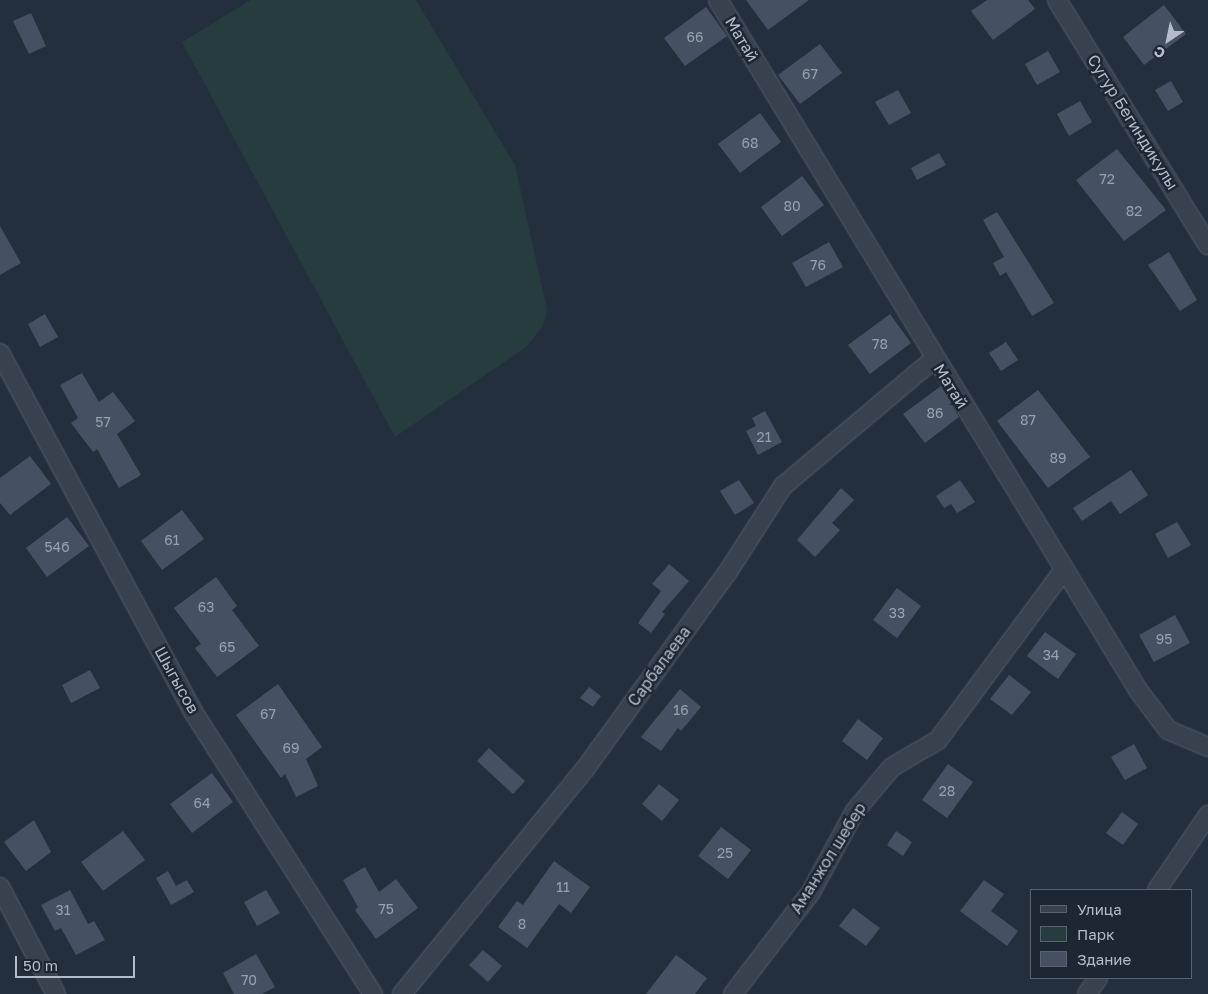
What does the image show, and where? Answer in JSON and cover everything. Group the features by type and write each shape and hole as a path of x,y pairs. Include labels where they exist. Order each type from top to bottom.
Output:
{"street":[{"name":"Матай","path":"718,0 934,359 1138,690 1168,730 1208,747"},
{"name":"Сугур Бегиндикулы","path":"1057,0 1208,245"},
{"name":"Шыгысов","path":"0,353 192,710 374,994"},
{"name":"Сарбалаева","path":"402,994 585,769 727,573 783,486 934,359"},
{"name":"Аманжол шебер","path":"733,994 811,892 855,811 892,767 938,740 1064,570"},
{"path":"1158,889 1208,815"},
{"path":"0,887 56,994"},
{"path":"1087,994 1097,979"}],"green space":[{"path":"251,0 416,0 515,165 547,310 543,326 526,347 395,437 182,42"}],"building":[{"path":"746,0 809,0 768,30"},
{"path":"987,0 1028,0 1035,9 993,40 971,11"},
{"path":"1164,5 1186,34 1144,65 1123,37"},
{"path":"706,7 727,36 685,66 664,38"},
{"path":"31,13 46,46 29,54 13,21"},
{"path":"820,44 842,73 800,104 778,75"},
{"path":"1048,51 1060,72 1037,85 1025,64"},
{"path":"1171,81 1183,102 1168,111 1155,90"},
{"path":"898,90 911,113 889,125 875,102"},
{"path":"1080,101 1092,122 1069,136 1057,114"},
{"path":"760,113 781,142 740,173 718,144"},
{"path":"1117,149 1166,210 1124,241 1076,180"},
{"path":"939,153 946,165 917,180 911,168"},
{"path":"802,176 824,205 782,236 761,207"},
{"path":"997,212 1054,303 1032,316 1006,272 1000,276 993,263 1004,257 983,220"},
{"path":"0,226 21,263 0,275"},
{"path":"829,242 843,267 806,287 792,263"},
{"path":"1169,252 1197,300 1180,311 1148,265"},
{"path":"45,314 58,337 40,347 28,324"},
{"path":"890,314 911,343 870,374 848,345"},
{"path":"1006,342 1018,360 1001,371 989,353"},
{"path":"82,373 99,402 113,392 135,421 117,434 141,475 119,488 97,449 93,452 71,423 78,418 60,385"},
{"path":"941,386 959,417 925,443 903,414"},
{"path":"1038,390 1090,457 1048,488 997,421"},
{"path":"765,411 782,442 758,455 746,431 756,426 752,418"},
{"path":"30,456 51,484 10,515 0,503 0,478"},
{"path":"1131,470 1148,495 1120,514 1111,501 1082,521 1073,508"},
{"path":"739,480 754,503 735,515 720,491"},
{"path":"960,480 975,502 957,513 951,504 944,508 936,496"},
{"path":"841,488 854,500 832,523 840,530 815,557 797,540"},
{"path":"182,510 204,539 162,570 141,541"},
{"path":"67,517 89,546 47,577 26,548"},
{"path":"1177,522 1191,545 1168,558 1155,534"},
{"path":"669,564 689,581 662,612 665,614 651,633 638,623 661,591 652,584"},
{"path":"216,577 237,606 232,610 259,646 217,677 195,648 201,644 174,608"},
{"path":"897,588 921,606 897,638 873,620"},
{"path":"1175,615 1190,643 1154,662 1139,635"},
{"path":"1045,632 1076,654 1058,679 1027,656"},
{"path":"90,670 100,688 71,703 62,685"},
{"path":"1009,675 1031,692 1012,715 990,699"},
{"path":"278,684 322,747 306,759 318,786 296,797 285,774 281,778 236,715"},
{"path":"589,687 601,696 593,707 580,698"},
{"path":"680,689 701,707 681,731 678,728 661,751 641,737"},
{"path":"858,719 883,738 867,760 842,741"},
{"path":"1134,744 1147,768 1125,780 1111,757"},
{"path":"489,748 525,781 513,794 477,761"},
{"path":"948,764 973,782 947,818 922,800"},
{"path":"212,773 233,802 192,833 170,804"},
{"path":"659,784 679,800 662,821 642,804"},
{"path":"1122,812 1138,824 1123,845 1106,833"},
{"path":"34,820 51,852 26,871 4,842"},
{"path":"721,827 751,850 728,879 698,856"},
{"path":"123,831 145,860 103,891 81,862"},
{"path":"896,831 912,842 903,856 887,845"},
{"path":"554,861 590,887 571,913 559,904 527,948 498,927 517,901 523,905"},
{"path":"365,867 379,892 396,879 418,908 376,939 355,910 358,907 343,880"},
{"path":"168,871 176,886 187,880 194,892 171,905 156,878"},
{"path":"984,880 1004,894 991,911 1018,931 1007,946 960,911"},
{"path":"70,890 88,924 94,921 105,940 76,955 61,928 55,931 41,905"},
{"path":"266,890 280,913 257,926 244,902"},
{"path":"853,908 880,928 866,946 839,926"},
{"path":"483,950 502,966 488,982 469,965"},
{"path":"256,954 275,987 262,994 234,994 223,973"},
{"path":"676,955 707,978 695,994 646,994"}]}
